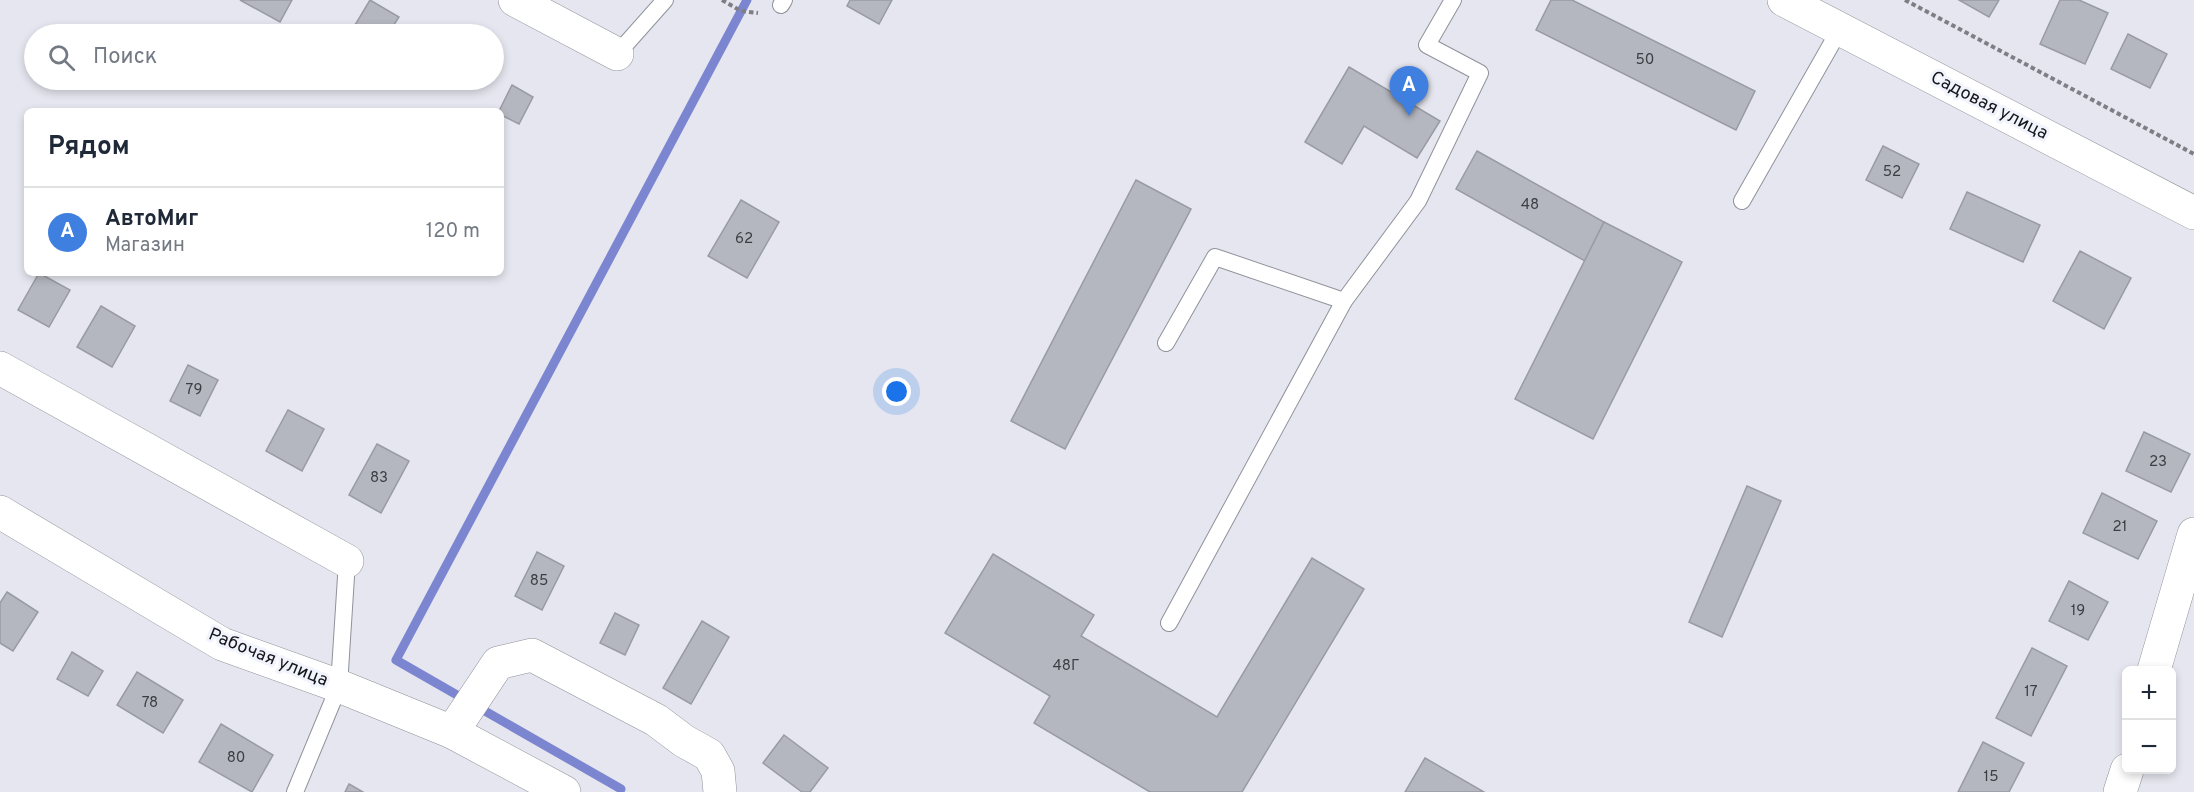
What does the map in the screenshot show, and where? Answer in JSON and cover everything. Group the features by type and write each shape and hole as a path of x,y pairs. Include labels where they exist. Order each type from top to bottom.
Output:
{"street":[{"path":"515,0 617,54"},
{"name":"Садовая улица","path":"1784,0 2194,213"},
{"path":"0,368 347,561"},
{"name":"Рабочая улица","path":"0,512 222,644 339,686 452,732 564,792"},
{"path":"2155,666 2194,534"},
{"path":"452,732 498,663 532,655 656,720 684,741 709,755 718,771 720,792"},
{"path":"2120,792 2126,774"}],"lane":[{"path":"617,54 665,0"},
{"path":"1168,623 1344,301 1418,201 1480,74 1427,45 1453,0"},
{"path":"1742,201 1840,29"},
{"path":"1166,343 1215,257 1344,301"},
{"path":"295,792 339,686 347,561"}],"path":[{"path":"722,0 741,11 760,14 782,3"},
{"path":"1905,0 2194,154"}],"building":[{"path":"240,0 292,0 280,22"},
{"path":"370,0 399,17 394,24 356,24"},
{"path":"850,0 892,0 879,24 847,6"},
{"path":"1551,0 1572,0 1755,91 1736,130 1536,30"},
{"path":"1959,0 1999,0 1989,17"},
{"path":"2060,0 2079,0 2108,13 2085,64 2040,44"},
{"path":"2128,34 2167,54 2150,88 2111,69"},
{"path":"1349,67 1440,121 1417,158 1364,126 1342,164 1305,142"},
{"path":"512,85 533,97 519,124 504,116 504,108 500,108"},
{"path":"1883,146 1919,164 1902,198 1866,180"},
{"path":"1477,151 1604,222 1585,261 1456,189"},
{"path":"1136,180 1191,209 1065,449 1011,421"},
{"path":"1967,192 2040,225 2023,262 1950,229"},
{"path":"741,200 779,222 747,278 708,256"},
{"path":"1604,222 1682,262 1593,439 1515,399"},
{"path":"2080,251 2131,278 2104,329 2053,301"},
{"path":"37,276 44,276 70,290 49,327 18,310"},
{"path":"101,306 135,326 112,367 77,347"},
{"path":"188,365 218,380 200,416 170,401"},
{"path":"288,410 324,429 302,471 266,451"},
{"path":"2144,432 2190,454 2171,492 2126,471"},
{"path":"377,444 409,461 381,513 349,495"},
{"path":"1747,486 1781,501 1722,637 1689,622"},
{"path":"2102,493 2157,521 2138,559 2083,533"},
{"path":"537,552 564,566 542,610 515,596"},
{"path":"993,554 1094,615 1081,636 1217,717 1312,558 1364,589 1242,792 1150,792 1034,723 1050,696 945,633"},
{"path":"2069,581 2108,602 2088,640 2049,621"},
{"path":"7,592 38,612 13,651 0,643 0,603"},
{"path":"615,613 639,625 625,655 600,643"},
{"path":"702,621 729,637 691,704 663,688"},
{"path":"2032,648 2067,666 2031,736 1996,718"},
{"path":"72,652 103,671 88,696 57,679"},
{"path":"137,672 183,700 163,733 117,705"},
{"path":"221,724 273,755 252,792 199,762"},
{"path":"784,735 828,768 810,792 802,792 763,763"},
{"path":"1983,742 2024,763 2009,792 1958,792"},
{"path":"1425,758 1484,792 1405,792"},
{"path":"349,784 363,792 345,792"}],"waterway":[{"path":"621,789 396,660 747,0"}],"place":[{"name":"АвтоМиг","path":"1409,116"}]}
